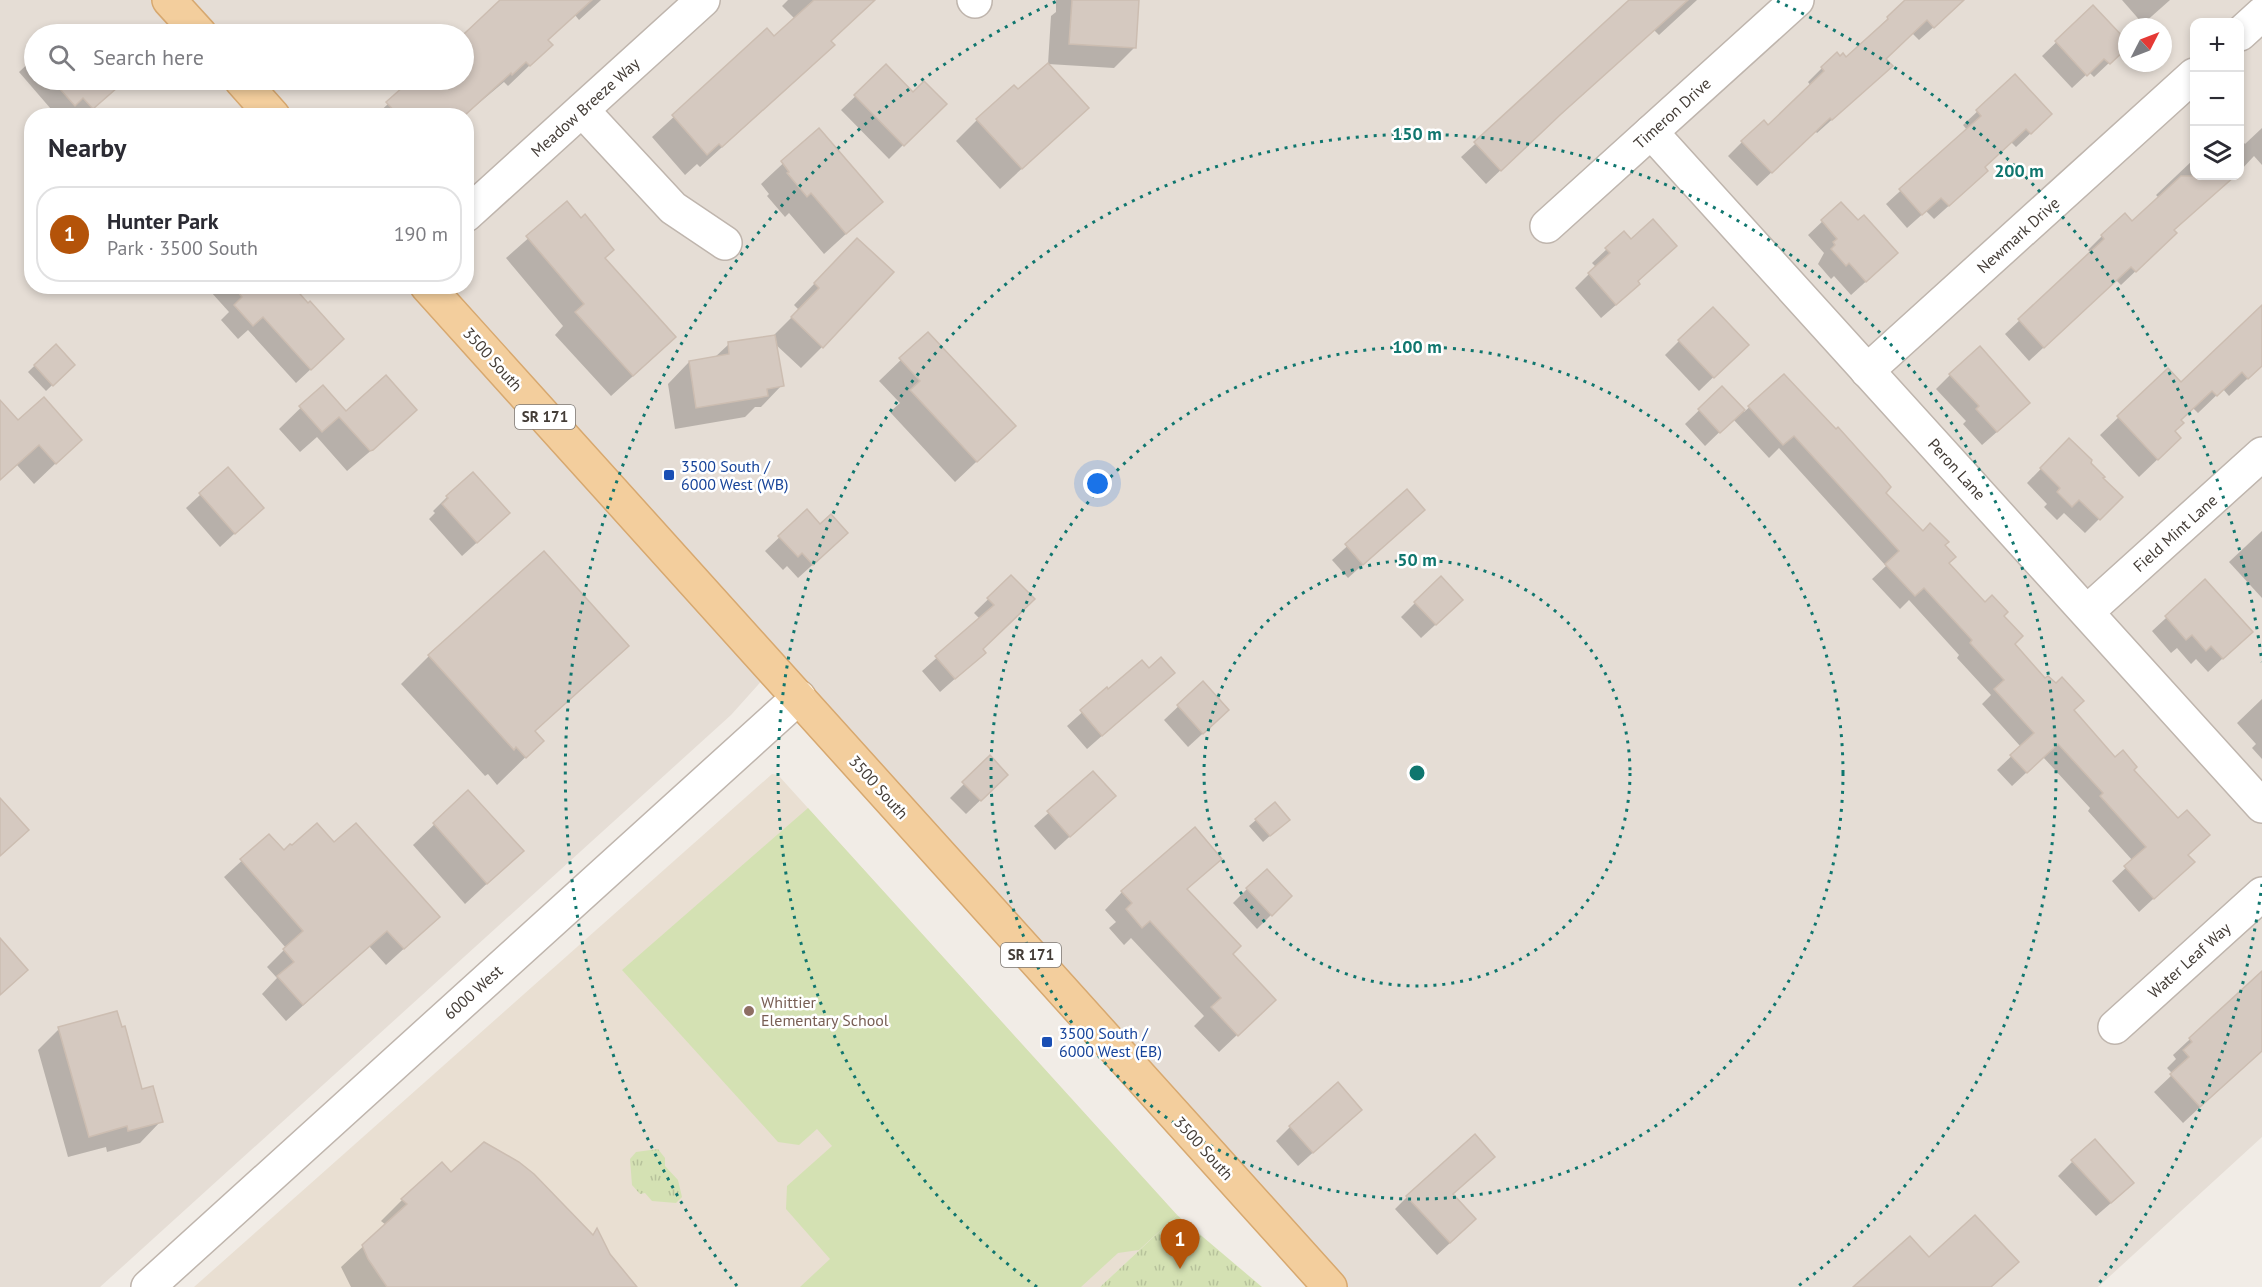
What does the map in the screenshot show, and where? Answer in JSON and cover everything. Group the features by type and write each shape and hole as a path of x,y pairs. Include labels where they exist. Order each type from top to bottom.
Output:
{"main road":[{"path":"169,0 191,24"},
{"path":"250,90 266,108"},
{"name":"3500 South","path":"434,294 1330,1287"}],"street":[{"name":"Meadow Breeze Way","path":"474,208 703,0"},
{"name":"Timeron Drive","path":"1547,226 1797,0"},
{"path":"2244,30 2262,14"},
{"name":"Newmark Drive","path":"1867,371 2190,79"},
{"path":"582,110 667,203 725,243"},
{"name":"Peron Lane","path":"1651,132 2088,611 2262,806"},
{"name":"Field Mint Lane","path":"2088,611 2262,454"},
{"name":"6000 West","path":"148,1287 799,697"},
{"name":"Water Leaf Way","path":"2115,1027 2262,894"}],"shaded area":[{"path":"0,0 2262,0 2262,1137 2098,1287 1341,1287 774,667 731,715 100,1287 0,1287"},
{"name":"Whittier Elementary School","path":"772,774 778,775 1177,1215 1100,1287 194,1287"}],"green space":[{"path":"808,808 1177,1215 1139,1250 1118,1253 1081,1287 800,1287 830,1259 786,1209 787,1186 832,1146 817,1129 799,1145 778,1142 622,970"},
{"path":"658,1149 665,1158 665,1166 678,1180 682,1197 676,1203 652,1201 645,1193 640,1194 632,1185 630,1159 636,1152"},
{"path":"1177,1215 1262,1287 1100,1287"}],"building":[{"path":"500,0 592,0 548,40 553,45 530,66 526,62 512,75 511,73 473,108 392,108 386,102 400,90 474,90 474,25"},
{"path":"814,0 875,0 831,41 835,45 722,147 719,144 707,155 672,115 767,28 774,36"},
{"path":"1072,0 1139,0 1136,48 1069,44"},
{"path":"1629,0 1688,0 1501,171 1474,142"},
{"path":"1905,0 1964,0 1934,28 1927,20 1886,59 1893,66 1832,120 1830,118 1772,173 1741,141 1764,120 1768,125 1824,71 1821,67 1837,52 1840,56 1843,53 1846,57 1888,19 1887,17"},
{"path":"2093,5 2118,31 2118,56 2110,64 2104,59 2087,76 2055,41"},
{"path":"1048,63 1089,108 1022,169 976,119 1014,85 1018,89"},
{"path":"886,64 913,92 924,81 947,104 904,146 854,95"},
{"path":"2015,74 2052,114 2031,134 2026,129 1985,167 1988,171 1949,206 1941,198 1922,215 1899,189 1981,116 1976,110"},
{"path":"61,90 115,90 94,108 83,98 75,106"},
{"path":"819,128 883,202 846,234 811,193 807,197 787,173 789,172 781,161"},
{"path":"2181,176 2190,176 2190,180 2230,180 2174,230 2177,233 2136,272 2131,267 2044,348 2018,319 2104,239 2101,235 2125,213 2132,221"},
{"path":"567,201 581,218 585,214 614,250 605,258 676,337 633,376 575,312 584,304 526,236"},
{"path":"1841,202 1858,220 1864,215 1898,253 1866,282 1849,263 1846,266 1831,249 1835,245 1833,242 1837,239 1821,220"},
{"path":"1653,219 1677,246 1638,281 1640,284 1616,305 1588,273 1610,253 1605,248 1624,231 1631,239"},
{"path":"857,238 894,272 823,348 791,317 819,288 814,283"},
{"path":"240,294 300,294 308,303 310,301 344,339 311,370 263,317 253,326 234,305 242,297"},
{"path":"2262,305 2262,366 2248,379 2242,372 2217,396 2212,391 2181,420 2184,423 2175,431 2181,438 2158,460 2117,416 2168,368 2181,382"},
{"path":"1713,307 1749,345 1714,378 1678,340"},
{"path":"928,332 1016,426 977,462 910,390 920,381 899,358"},
{"path":"775,335 784,386 767,389 768,396 696,408 689,361 729,354 728,342"},
{"path":"56,344 75,365 53,386 34,365"},
{"path":"1980,346 2030,403 1997,432 1976,409 1979,406 1949,374"},
{"path":"1784,374 1836,429 1838,427 1881,475 1891,487 1886,493 1923,531 1930,523 1949,542 1945,545 1956,557 1949,563 1985,602 1992,595 2008,612 2004,616 2023,636 2015,644 2045,678 2048,676 2056,683 2062,677 2084,701 2074,710 2115,757 2123,750 2137,767 2134,770 2178,818 2187,810 2210,835 2188,855 2195,862 2154,899 2124,866 2146,847 2100,796 2103,793 2058,744 2027,773 2010,755 2034,733 1994,689 2004,680 1970,643 1972,640 1924,588 1915,596 1885,564 1899,551 1794,436 1783,445 1748,406"},
{"path":"386,375 417,410 373,450 370,451 339,417 322,432 299,406 323,385 346,411"},
{"path":"1722,386 1745,410 1720,433 1698,409"},
{"path":"44,397 82,440 56,464 39,445 0,480 0,400 18,420"},
{"path":"2069,438 2092,460 2091,463 2105,477 2103,478 2123,497 2100,520 2079,500 2072,507 2057,492 2060,488 2040,468"},
{"path":"228,467 264,508 235,534 199,493"},
{"path":"473,472 510,513 477,543 442,504 448,498 446,496"},
{"path":"1407,489 1425,510 1363,565 1345,544"},
{"path":"807,509 820,524 831,514 848,533 813,565 802,553 798,557 778,536"},
{"path":"544,551 629,646 535,731 544,741 526,758 516,747 514,750 428,655"},
{"path":"1011,575 1035,599 983,649 986,653 955,679 935,656 994,605 987,598"},
{"path":"1441,576 1463,600 1436,625 1414,602"},
{"path":"2205,579 2253,632 2223,659 2211,646 2206,651 2192,635 2186,640 2165,616"},
{"path":"1161,657 1175,673 1102,736 1080,710 1142,660 1149,668"},
{"path":"1203,681 1229,710 1203,734 1177,705"},
{"path":"990,755 1008,775 981,801 962,782"},
{"path":"1093,771 1116,796 1070,837 1047,811"},
{"path":"468,790 524,851 487,884 433,823"},
{"path":"0,798 29,830 0,856"},
{"path":"1275,802 1290,820 1270,836 1255,819"},
{"path":"317,823 334,842 356,823 440,917 404,949 387,931 303,1005 277,976 294,962 283,949 303,931 240,859 269,834 284,850"},
{"path":"1195,827 1222,859 1187,889 1241,946 1233,954 1276,1000 1238,1036 1211,1007 1221,998 1150,921 1142,928 1126,909 1132,903 1121,891"},
{"path":"1267,869 1292,896 1272,916 1246,888"},
{"path":"0,938 28,970 0,995"},
{"path":"2262,971 2262,1051 2200,1107 2170,1074 2189,1057 2183,1050 2192,1042 2189,1038"},
{"path":"117,1011 122,1027 125,1026 142,1089 153,1086 163,1122 128,1131 127,1126 89,1137 58,1027"},
{"path":"1338,1082 1362,1110 1313,1153 1289,1126"},
{"path":"1475,1134 1495,1157 1453,1194 1476,1219 1450,1243 1406,1196"},
{"path":"2095,1139 2134,1183 2111,1203 2071,1160"},
{"path":"484,1142 519,1162 534,1174 593,1235 597,1228 610,1254 637,1287 387,1287 368,1259 362,1245 407,1204 401,1199 442,1162 451,1172"},
{"path":"1975,1215 2019,1262 1991,1287 1853,1287 1910,1236 1929,1257"}],"place":[{"name":"3500 South / 6000 West (WB)","path":"669,475"},
{"name":"Whittier Elementary School","path":"749,1011"},
{"name":"3500 South / 6000 West (EB)","path":"1047,1042"},
{"name":"Hunter Park","path":"1180,1269"}]}
